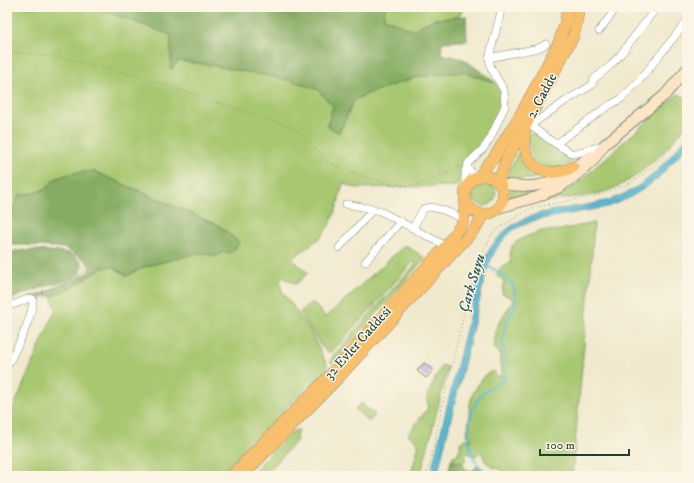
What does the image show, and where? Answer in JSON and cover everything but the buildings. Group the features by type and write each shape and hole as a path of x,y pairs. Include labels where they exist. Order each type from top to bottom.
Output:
{"main road":[{"name":"2. Cadde","path":"478,177 494,158 514,125 559,42 566,20 567,7"},
{"name":"2. Cadde","path":"499,184 507,158 528,125 574,35 578,14 577,7"},
{"path":"499,184 532,186 552,182 601,148 665,95 687,68"},
{"path":"528,125 524,138 525,150 533,164 540,170 552,172 573,167"},
{"path":"498,208 503,197 502,191 499,184 493,178 487,176 478,177 471,181 467,186 465,195 467,203 474,211 486,214 490,213 498,208 560,187 580,173 592,162 601,148"},
{"name":"32 Evler Caddesi","path":"231,476 334,371 446,246 464,219 465,195"},
{"name":"32 Evler Caddesi","path":"242,476 344,371 468,237 486,214"}],"street":[{"path":"465,195 465,171 468,165 490,139 505,106 504,90 491,68 490,58 501,7"},
{"path":"599,31 617,7"},
{"path":"601,148 575,154 556,144 528,125 592,85 594,79 610,66 621,54 657,7"},
{"path":"556,144 601,111 621,99 639,81 687,21"},
{"path":"490,58 539,48 546,44"},
{"path":"468,165 478,177"},
{"path":"346,204 382,212 446,246"},
{"path":"414,228 423,210 430,207 443,210 464,219"},
{"path":"338,248 373,209"},
{"path":"364,262 401,222"},
{"path":"7,307 32,298 33,307 7,368"}],"path":[{"path":"7,50 68,59 147,79 296,129 330,163 359,175 388,184 413,186 448,173 457,167 468,165"},
{"path":"426,476 478,262 494,232 530,208 599,195 630,183 654,166 687,127"},
{"path":"7,248 63,250 70,252 84,262 86,267 84,272 32,298"}],"green space":[{"path":"7,7 93,7 171,35 171,69 177,61 204,64 289,80 317,89 333,106 339,133 354,100 372,92 417,77 463,72 496,83 500,94 501,113 485,141 468,160 460,174 459,186 355,188 343,183 336,210 330,224 321,237 292,259 308,273 296,284 282,277 280,282 282,291 309,329 328,367 219,476 7,476 7,421 56,308 51,296 74,286 102,268 114,267 127,276 147,266 190,255 204,253 213,256 223,252 239,242 218,225 93,171 65,175 40,191 19,195 7,221"},
{"path":"93,7 385,7 384,18 412,30 435,19 466,16 467,41 442,42 441,54 464,59 496,83 463,72 417,77 372,92 354,100 339,133 327,126 333,106 317,89 289,80 204,64 178,61 171,70 171,35"},
{"path":"385,7 463,7 459,17 435,19 412,30 384,18"},
{"path":"678,94 687,98 687,123 663,152 647,167 629,180 610,190 600,193 548,201 549,198 563,193 574,186"},
{"path":"530,133 535,134 567,156 579,157 563,167 551,169 533,160 528,137"},
{"path":"519,151 527,165 543,176 526,179 508,177 510,168"},
{"path":"93,171 218,225 239,242 235,249 229,253 223,252 217,256 204,253 190,255 147,266 127,276 114,267 102,268 66,290 51,296 35,298 36,296 88,273 90,266 85,259 65,248 7,245 7,221 19,195 40,191 65,175"},
{"path":"484,182 489,183 495,189 495,199 489,205 484,206 479,205 473,199 472,194 473,189 479,183"},
{"path":"555,182 541,190 510,199 511,189"},
{"path":"594,223 572,476 514,476 491,466 485,461 481,451 476,456 467,453 465,455 466,459 463,463 451,461 453,456 457,455 461,446 459,444 466,438 471,441 471,437 467,435 470,413 469,408 473,393 486,374 492,371 495,372 496,376 501,377 500,353 493,348 494,336 498,325 513,300 502,294 504,281 496,275 503,266 511,262 510,254 512,246 525,237 542,231 560,230"},
{"path":"405,245 425,258 332,364 332,358 334,355 416,264 413,262 331,353 321,346 300,312 312,302 326,317"},
{"path":"36,250 69,253 81,261 81,270 76,276 67,280 18,296 7,306 7,252"},
{"path":"442,365 448,367 421,476 409,476 419,445 408,434 428,408 427,396"},
{"path":"361,403 375,415 369,422 355,409"},
{"path":"299,430 296,436 297,440 264,476 248,476 293,431"},
{"path":"451,461 462,462 464,468 470,471 477,466 486,473 514,476 447,476"}],"water":[{"path":"687,137 687,146 659,177 629,198 607,207 535,220 513,230 496,249 486,273 437,476 430,476 483,261 495,242 513,225 527,218 542,213 607,201 632,190 658,170"}],"waterway":[{"name":"Çark Suyu","path":"487,266 506,277 510,282 514,288 515,302 503,334 506,369 505,377 503,380 484,392 476,402 470,420 469,439 474,458 478,465 487,472 499,476"}]}
